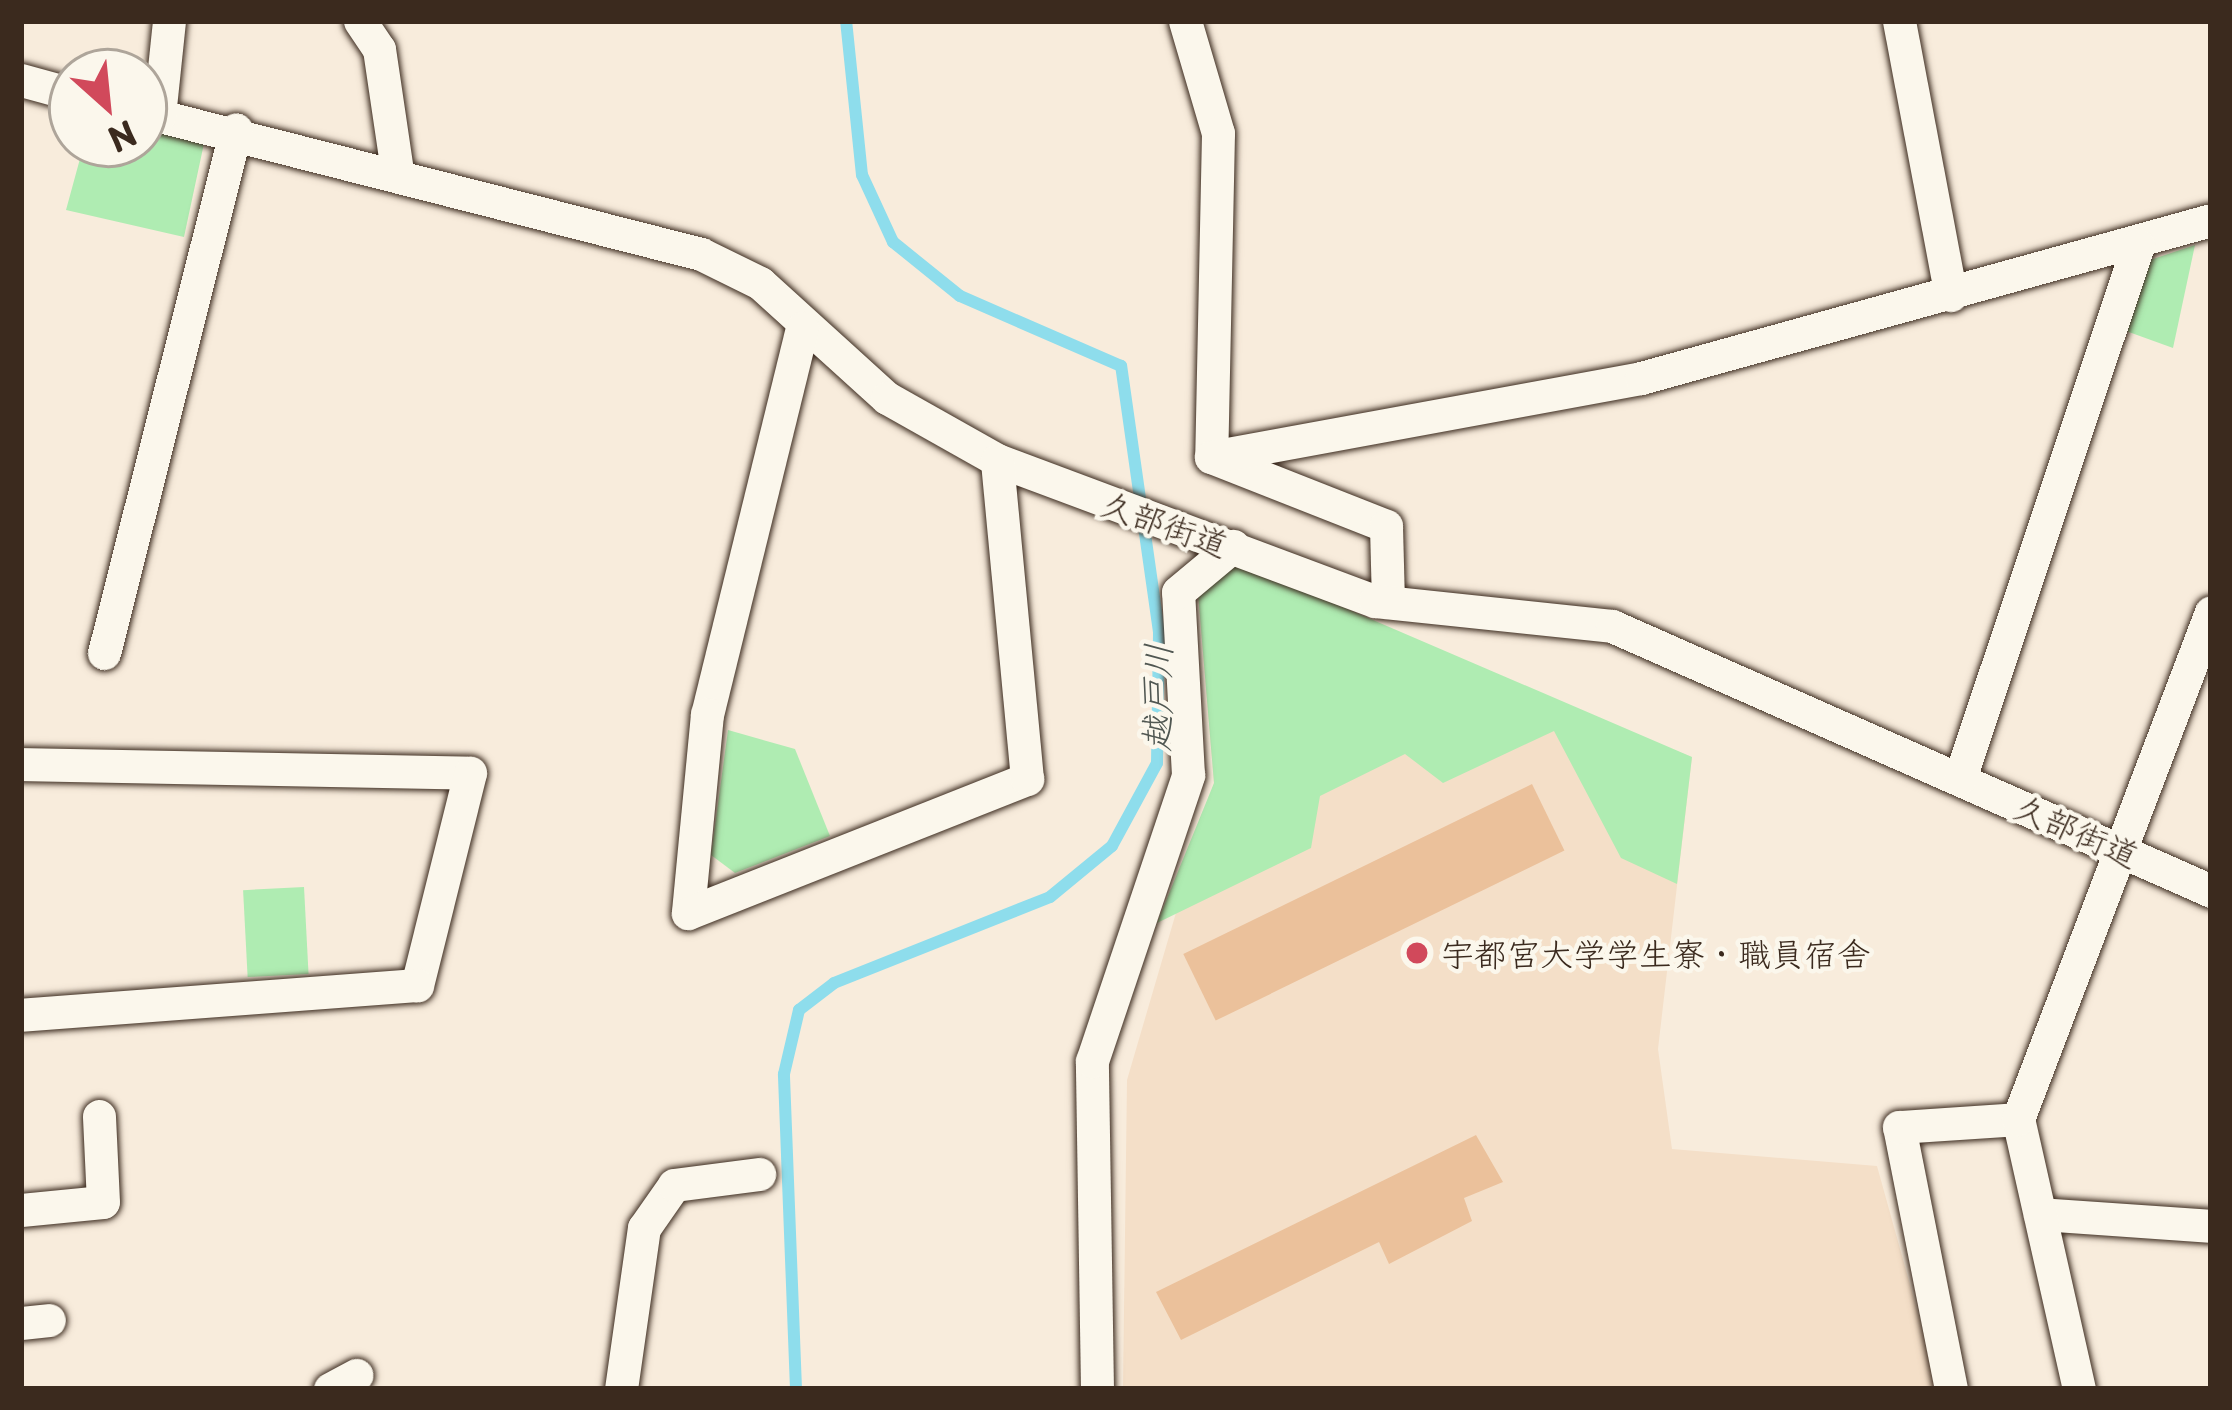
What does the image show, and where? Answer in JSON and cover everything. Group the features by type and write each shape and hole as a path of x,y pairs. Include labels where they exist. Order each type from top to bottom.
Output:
{"street":[{"path":"360,21 379,49 398,170"},
{"path":"1185,21 1218,133 1211,458"},
{"path":"1899,21 1951,295"},
{"name":"久部街道","path":"168,117 398,170 701,254 760,283 802,328 887,398 997,460 1233,546 1302,581 1388,602 1612,626 2211,891"},
{"path":"104,653 236,129"},
{"path":"1211,458 1641,378 2138,245 2211,220"},
{"path":"1960,778 2138,245"},
{"path":"802,328 707,714 688,914 1027,779 997,460"},
{"path":"1211,458 1386,526 1388,602"},
{"path":"1096,1389 1092,1061 1188,775 1178,592 1233,546"},
{"path":"2079,1389 2018,1119 2211,612"},
{"path":"21,764 470,773 418,986 21,1015"},
{"path":"21,1210 104,1202 99,1117"},
{"path":"1951,1389 1899,1126 2018,1119"},
{"path":"621,1389 644,1228 674,1185 759,1174"},
{"path":"2040,1214 2211,1226"}],"shaded area":[{"name":"宇都宮大学学生寮・職員宿舎","path":"1196,570 1692,757 1658,1049 1672,1149 1877,1166 1939,1389 1123,1389 1127,1080 1214,783"}],"green space":[{"path":"168,127 206,134 184,237 66,210 77,168 168,168"},
{"path":"2195,245 2173,348 2126,331 2150,260"},
{"path":"1222,555 1692,757 1677,884 1621,858 1554,731 1443,783 1405,754 1320,796 1311,848 1157,923 1214,783 1196,570"},
{"path":"728,730 795,749 830,836 735,873 711,855"},
{"path":"304,887 309,974 248,977 243,890"}],"building":[{"path":"1532,784 1564,851 1216,1021 1183,954"},
{"path":"1476,1135 1503,1182 1464,1198 1472,1221 1389,1264 1379,1242 1181,1340 1156,1292"}],"waterway":[{"name":"越戸川","path":"796,1389 784,1074 799,1010 834,983 1050,897 1112,846 1157,763 1159,632 1121,366 960,296 893,242 862,175 846,21"}],"place":[{"name":"宇都宮大学学生寮・職員宿舎","path":"1417,953"}]}
